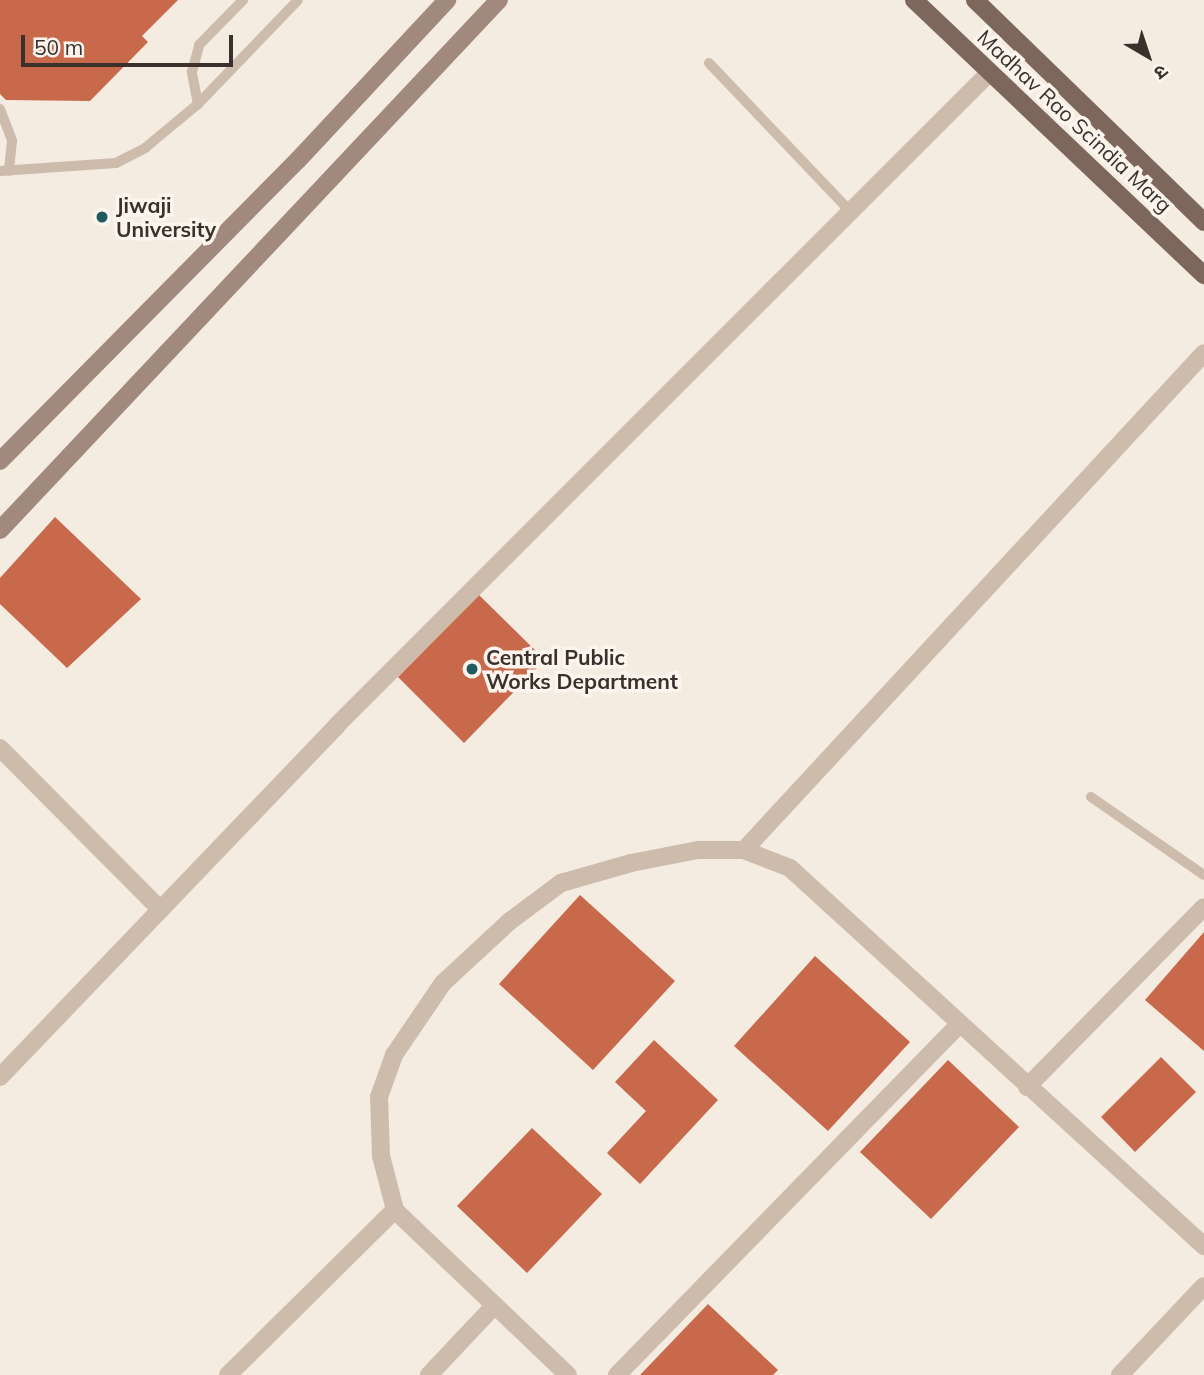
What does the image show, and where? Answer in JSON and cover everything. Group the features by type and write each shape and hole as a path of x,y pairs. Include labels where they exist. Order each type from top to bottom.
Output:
{"main road":[{"path":"0,461 298,160 447,0"},
{"path":"0,530 499,0"},
{"name":"Madhav Rao Scindia Marg","path":"914,0 1204,275"},
{"name":"Madhav Rao Scindia Marg","path":"975,0 1204,222"}],"street":[{"path":"0,1077 337,725 990,72"},
{"path":"744,850 1204,352"},
{"path":"0,748 160,910"},
{"path":"568,1375 395,1210 381,1156 379,1097 394,1055 443,984 510,921 561,883 698,850 744,850 790,867 1027,1087 1204,1246"},
{"path":"1027,1087 1204,907"},
{"path":"617,1375 960,1023"},
{"path":"228,1375 395,1210"},
{"path":"1120,1375 1204,1286"},
{"path":"429,1375 495,1305"}],"lane":[{"path":"198,104 192,72 200,45 243,0"},
{"path":"0,109 12,141 4,171 116,163 145,148 198,104 298,0"},
{"path":"709,63 850,211"},
{"path":"1091,797 1204,875"}],"building":[{"path":"0,0 178,0 142,36 148,42 90,101 6,100 0,94"},
{"path":"55,517 141,599 67,668 0,604 0,578"},
{"name":"Central Public Works Department","path":"479,595 545,660 464,743 398,677"},
{"path":"580,895 675,981 593,1070 499,984"},
{"path":"1204,932 1204,1051 1145,1000"},
{"path":"815,956 910,1042 828,1131 734,1046"},
{"path":"654,1040 718,1100 640,1184 607,1153 646,1111 615,1082"},
{"path":"1161,1057 1196,1092 1135,1152 1101,1117"},
{"path":"948,1060 1019,1127 931,1219 860,1152"},
{"path":"532,1128 602,1194 527,1273 457,1206"},
{"path":"708,1304 778,1370 773,1375 640,1375"}],"place":[{"name":"Jiwaji University","path":"102,217"},
{"name":"Central Public Works Department","path":"472,669"}]}
